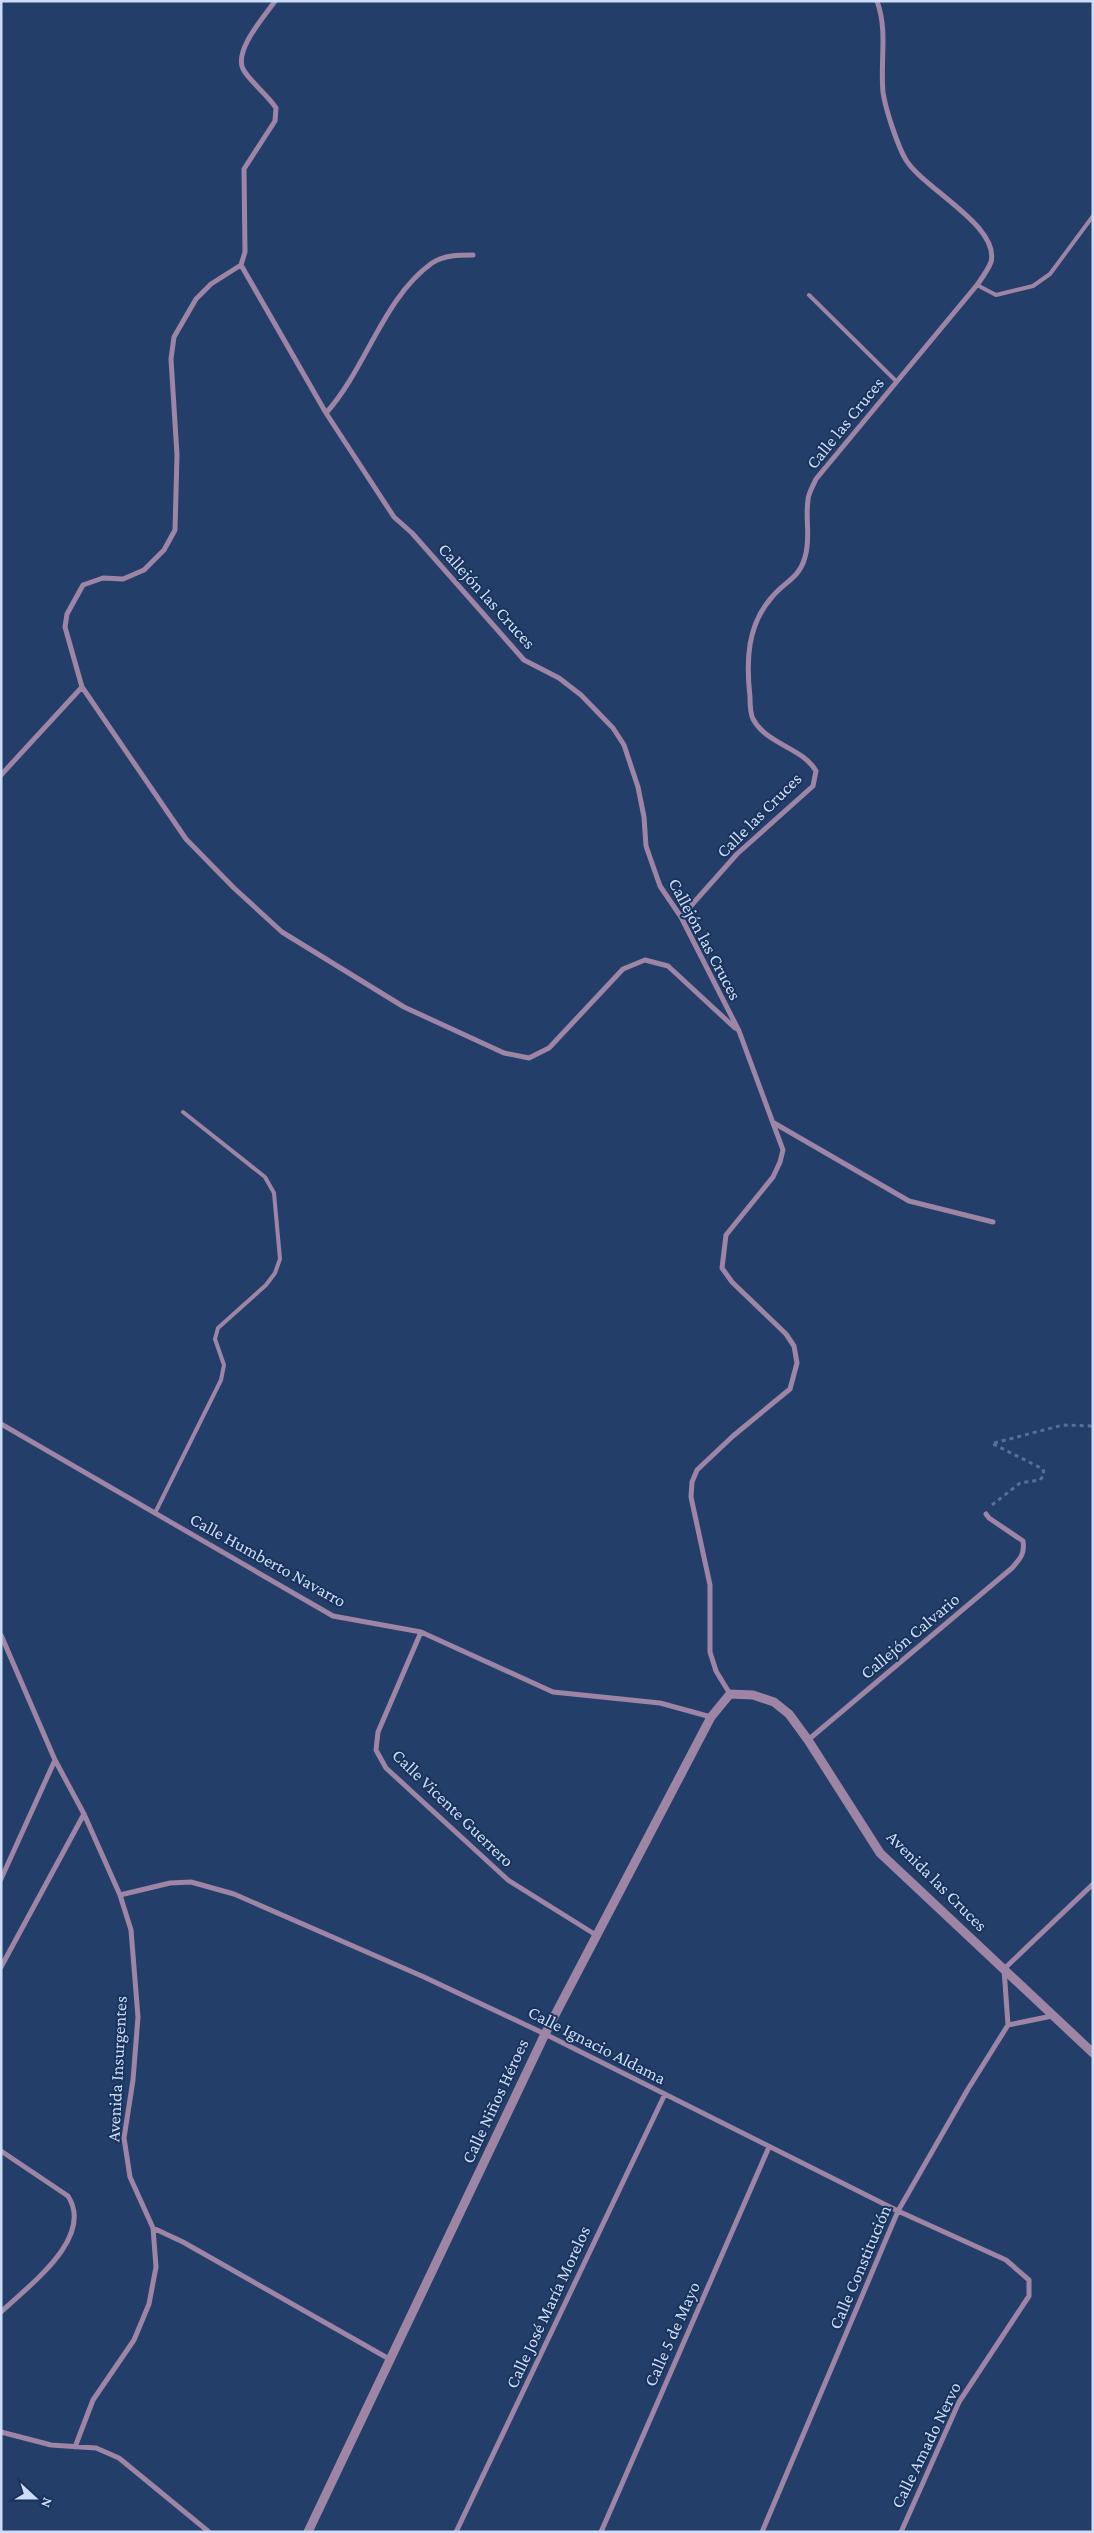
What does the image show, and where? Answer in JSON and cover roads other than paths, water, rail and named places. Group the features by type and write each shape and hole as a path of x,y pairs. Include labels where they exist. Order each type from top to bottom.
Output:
{"street":[{"path":"275,1 245,44 241,56 243,69 276,108 275,121 244,169 245,252 241,266 211,284 196,299 174,337 170,359 177,455 175,530 164,550 144,570 123,580 103,578 83,585 67,614 65,627 82,687 186,839 234,888 282,932 404,1007 504,1053 529,1058 549,1048 623,968 645,960 668,966 739,1031"},
{"name":"Calle las Cruces","path":"681,917 737,854 813,786 816,771 810,762 766,734 752,718 747,670 751,632 760,612 773,595 797,576 806,558 808,499 816,480 977,285 991,261 989,243 977,224 920,178 905,159 883,93 882,15 877,1"},
{"path":"326,413 342,396 389,312 412,283 433,263 450,256 473,254"},
{"name":"Callejón las Cruces","path":"241,266 326,413 394,517 412,533 524,660 559,678 581,695 613,728 624,745 638,787 644,817 646,846 660,886 681,917 739,1031 774,1123 782,1150 780,1162 773,1177 726,1235 722,1268 732,1282 786,1334 794,1346 797,1363 795,1374 790,1388 733,1436 697,1470 692,1482 691,1497 710,1584 710,1652 716,1671 730,1694"},
{"path":"1,775 82,687"},
{"path":"774,1123 909,1201 993,1222"},
{"name":"Calle Humberto Navarro","path":"1,1424 334,1616 420,1632 553,1692 660,1703 711,1717"},
{"name":"Callejón Calvario","path":"808,1740 1012,1568 1021,1558 1024,1549 1023,1541 986,1514"},
{"name":"Calle Vicente Guerrero","path":"420,1632 378,1732 376,1750 386,1768 508,1880 596,1934"},
{"name":"Avenida Insurgentes","path":"1,1635 55,1760 84,1814 120,1895 131,1930 138,2017 133,2080 124,2138 130,2177 153,2228 156,2267 149,2304 134,2340 92,2400 75,2448"},
{"name":"Calle Niños Héroes","path":"308,2532 545,2034 711,1717 730,1694"},
{"name":"Avenida las Cruces","path":"730,1694 754,1695 774,1702 789,1714 808,1740 880,1852 1093,2053"},
{"path":"1,1879 55,1760"},
{"path":"1,1967 84,1814"},
{"name":"Calle Ignacio Aldama","path":"120,1895 170,1884 191,1882 234,1894 424,1977 545,2034 898,2211 1006,2260 1029,2280 1029,2296"},
{"path":"1052,2016 1008,2025 1004,1969 1093,1884"},
{"name":"Calle Constitución","path":"762,2532 898,2211 968,2088 1008,2025"},
{"name":"Calle José María Morelos","path":"456,2532 665,2094"},
{"name":"Calle 5 de Mayo","path":"601,2532 769,2147"},
{"path":"1,2151 68,2196 75,2207 76,2218 71,2235 63,2250 1,2312"},
{"path":"153,2228 183,2242 391,2360"},
{"name":"Calle Amado Nervo","path":"901,2532 958,2402 1029,2296"},
{"path":"1,2432 51,2445 96,2448 119,2458 209,2532"}],"lane":[{"path":"977,285 996,295 1033,286 1050,274 1093,216"},
{"path":"809,295 896,381"},
{"path":"155,1513 221,1380 224,1365 215,1339 218,1328 266,1284 275,1273 280,1259 274,1193 265,1177 183,1112"}]}
